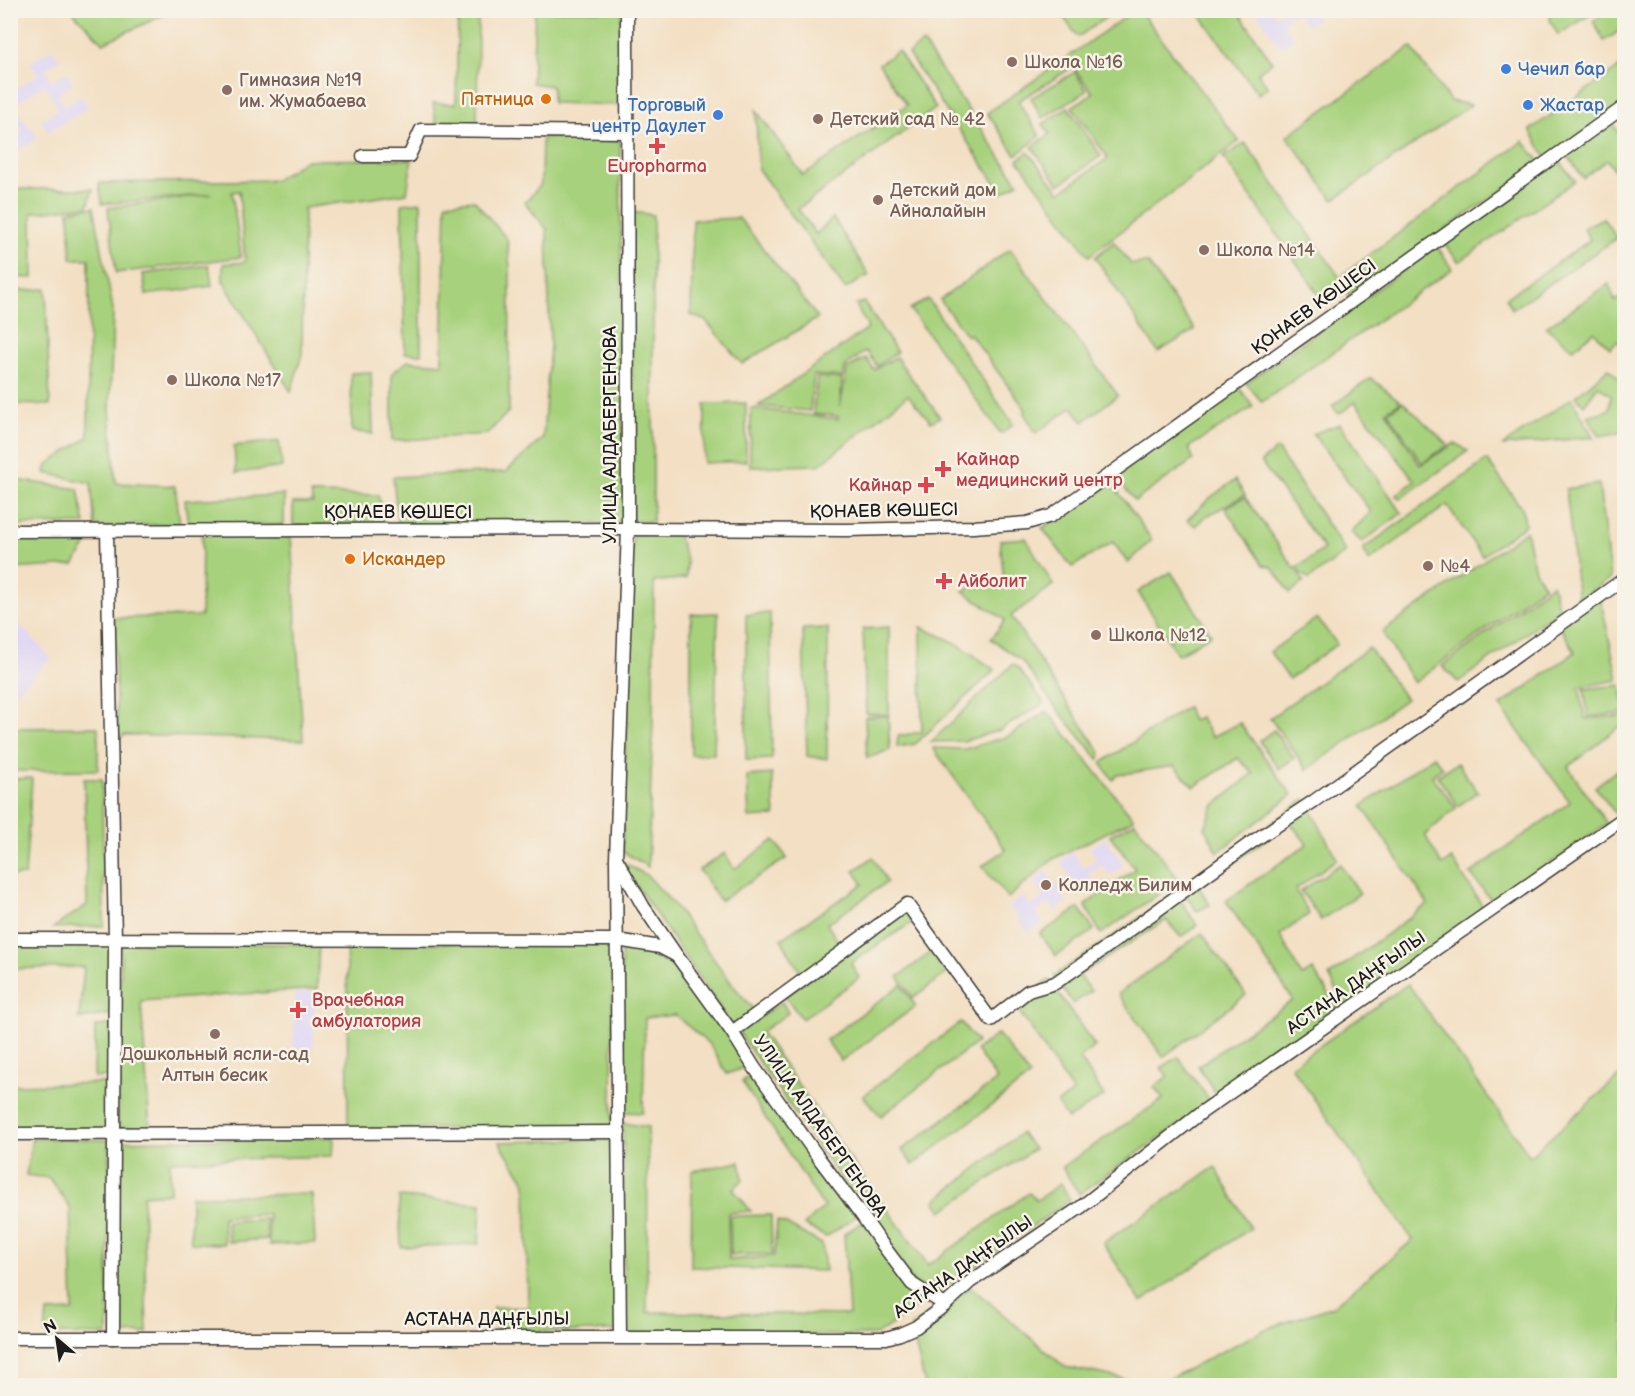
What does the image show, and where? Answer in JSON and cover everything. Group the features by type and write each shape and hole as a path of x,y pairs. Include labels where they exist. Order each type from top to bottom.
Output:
{"street":[{"name":"УЛИЦА АЛДАБЕРГЕНОВА","path":"620,1337 616,859 628,529 627,10"},
{"name":"ҚОНАЕВ КӨШЕСІ","path":"10,531 825,530 974,527 1027,523 1051,516 1624,106"},
{"path":"363,156 409,156 421,130 627,132"},
{"path":"106,531 115,939 113,1338"},
{"path":"732,1032 907,904 991,1020 1028,991 1055,984 1624,579"},
{"name":"АСТАНА ДАҢҒЫЛЫ","path":"10,1338 886,1338 900,1334 916,1327 970,1282 1081,1207 1209,1107 1624,818"},
{"name":"УЛИЦА АЛДАБЕРГЕНОВА","path":"616,859 643,906 814,1152 912,1284 945,1305"},
{"path":"10,939 617,940 660,947 677,956"},
{"path":"10,1134 619,1132"}],"shaded area":[{"path":"1255,11 1272,11 1276,16 1284,11 1314,11 1319,18 1307,26 1297,12 1283,22 1294,39 1281,47"},
{"path":"52,49 59,60 44,70 52,81 66,72 73,84 57,95 64,106 81,96 88,107 48,132 41,120 59,109 45,85 14,104 28,127 30,126 38,138 15,152 11,146 11,138 23,130 16,119 11,122 11,91 38,75 30,62"},
{"path":"11,616 51,658 11,698"},
{"name":"Колледж Билим","path":"1105,838 1124,865 1109,875 1102,865 1088,874 1094,883 1081,892 1075,883 1061,893 1067,902 1054,911 1049,903 1036,912 1043,923 1028,933 1009,906 1023,896 1031,906 1044,897 1033,880 1046,871 1057,887 1071,878 1060,861 1072,852 1084,868 1097,859 1090,848"},
{"path":"295,992 315,993 313,1049 293,1048"}],"green space":[{"path":"1135,10 1140,11 1239,141 1089,256 1018,160 1028,152 1060,192 1108,158 1072,107 1093,93 1073,67 1018,101 1040,136 1016,155 987,113"},
{"path":"1551,10 1596,11 1558,35 1550,20"},
{"path":"72,11 172,11 103,43"},
{"path":"458,11 467,11 478,21 477,127 436,124 433,103 456,104"},
{"path":"535,11 621,11 620,105 552,103 552,86 532,83"},
{"path":"1059,11 1115,11 1078,37"},
{"path":"1197,11 1238,11 1272,62 1258,73 1268,87 1258,94"},
{"path":"1607,11 1624,11 1624,28 1604,41 1593,21"},
{"path":"923,43 1018,183 1002,193 908,54"},
{"path":"1411,47 1450,101 1471,105 1333,200 1287,136"},
{"path":"898,51 936,108 798,209 816,234 833,218 869,275 845,289 758,169 756,110 803,175 907,105 879,64"},
{"path":"1624,64 1624,103 1546,158 1530,130"},
{"path":"1075,72 1087,91 1042,118 1031,98"},
{"path":"1068,107 1101,156 1059,185 1032,147 1050,134 1043,124"},
{"path":"1611,121 1624,140 1624,183 1607,160 1583,178 1566,153"},
{"path":"542,137 620,140 624,524 398,525 393,477 506,472 543,438 550,345 547,229 525,203 541,184"},
{"path":"1523,141 1541,163 1348,297 1344,274"},
{"path":"1245,143 1343,282 1321,298 1223,157"},
{"path":"412,159 407,193 304,208 302,354 291,392 223,281 223,264 245,262 239,191 232,192 241,257 116,273 108,208 212,194 102,204 99,183 275,180 306,160"},
{"path":"1558,159 1575,181 1459,262 1442,241"},
{"path":"11,189 93,189 88,206 32,213 33,278 11,277"},
{"path":"474,200 507,239 510,268 509,411 487,434 392,441 392,373 408,361 442,364 446,203"},
{"path":"421,202 421,354 405,353 402,204"},
{"path":"94,207 113,309 110,410 116,483 175,486 180,524 95,527 91,483 45,473 47,465 88,437 89,259 71,259 69,211"},
{"path":"631,212 653,215 653,521 632,521"},
{"path":"739,218 818,318 742,364 706,321 691,315 693,220"},
{"path":"1603,218 1617,238 1512,309 1506,298 1590,240 1583,228"},
{"path":"1114,242 1131,264 1148,263 1195,330 1158,352 1095,257"},
{"path":"1437,246 1452,269 1262,402 1246,383"},
{"path":"1010,249 1118,395 1083,422 1072,407 1036,433 1024,413 1026,410 970,334 967,336 940,300"},
{"path":"209,265 212,286 146,295 143,274"},
{"path":"1609,284 1615,301 1624,295 1624,347 1617,341 1610,348 1594,332 1573,349 1546,327"},
{"path":"46,289 50,405 11,404 11,291"},
{"path":"928,299 1013,424 1001,434 910,309"},
{"path":"864,302 897,352 877,366 866,351 845,367 843,377 814,375 810,411 758,406 868,328 856,305"},
{"path":"896,357 940,417 931,422 908,395 819,465 750,467 751,408 838,419 838,416 813,414 817,377 842,379 840,407 847,369 866,358 874,370"},
{"path":"1609,368 1624,384 1624,432 1599,436 1588,416 1609,410 1611,395 1598,386 1584,405 1576,396"},
{"path":"371,372 373,434 352,431 351,373"},
{"path":"1371,378 1401,402 1386,411 1420,465 1455,443 1468,451 1400,499 1396,495 1415,481 1355,402 1339,414 1332,406"},
{"path":"1238,386 1253,407 1189,447 1193,460 1135,501 1114,475"},
{"path":"1572,398 1593,437 1502,446"},
{"path":"1403,402 1448,445 1422,463 1388,412"},
{"path":"746,403 746,461 704,463 705,404"},
{"path":"1340,424 1402,513 1362,542 1351,532 1371,512 1313,434"},
{"path":"279,441 282,467 236,473 234,446"},
{"path":"1277,449 1346,552 1309,579 1297,570 1304,582 1290,593 1272,567 1263,565 1225,508 1245,497 1295,569 1324,549 1261,462"},
{"path":"1487,460 1523,510 1525,525 1482,556 1447,505 1369,561 1363,549"},
{"path":"11,479 78,489 85,524 11,525"},
{"path":"1235,480 1245,495 1203,518 1196,526 1187,520 1211,497"},
{"path":"1112,483 1152,540 1128,563 1113,542 1072,567 1042,528"},
{"path":"1599,484 1610,579 1578,600 1566,489"},
{"path":"311,494 378,495 385,523 293,526 293,503 313,503"},
{"path":"284,495 284,525 188,525 185,500"},
{"path":"1526,531 1535,571 1544,586 1414,683 1382,632"},
{"path":"677,532 687,562 686,578 654,582 653,719 648,867 622,851 633,534"},
{"path":"93,534 74,565 11,569 11,535"},
{"path":"202,535 291,537 303,740 125,735 117,739 114,618 201,616"},
{"path":"1026,538 1053,585 1011,616 1101,753 1099,760 1021,660 991,639 1005,620 963,591 979,582 1004,582 1000,540"},
{"path":"1171,572 1211,634 1178,655 1138,592"},
{"path":"1552,584 1559,610 1458,682 1442,666"},
{"path":"1600,597 1618,680 1579,687 1585,719 1624,716 1624,723 1568,767 1607,824 1494,903 1470,874 1570,802 1500,706 1575,652 1557,622"},
{"path":"718,613 714,754 691,755 691,614"},
{"path":"770,613 772,759 746,760 746,615"},
{"path":"1317,618 1337,644 1289,679 1270,652"},
{"path":"889,627 889,715 866,714 863,629"},
{"path":"921,627 956,643 995,670 915,744 897,747 898,736 922,732"},
{"path":"828,628 827,759 807,756 803,629"},
{"path":"1369,648 1406,699 1307,770 1270,718"},
{"path":"1013,664 1044,703 1000,730 964,741 931,742"},
{"path":"1621,685 1624,713 1588,717 1584,689"},
{"path":"1187,707 1192,721 1200,717 1212,737 1240,723 1292,795 1218,852 1205,828 1213,807 1253,773 1238,758 1194,787 1174,766 1117,775 1113,780 1101,763"},
{"path":"1047,711 1134,819 1053,859 1008,898 982,866 1006,850 933,748 965,749 1009,736"},
{"path":"888,716 890,750 867,758 865,717"},
{"path":"98,727 98,770 11,771 11,728"},
{"path":"1274,730 1294,758 1279,769 1259,741"},
{"path":"1434,756 1442,768 1432,776 1456,808 1425,835 1442,865 1452,859 1485,910 1346,1007 1329,976 1428,904 1362,806"},
{"path":"1457,763 1478,792 1458,806 1437,776"},
{"path":"1624,765 1624,812 1618,817 1595,787"},
{"path":"772,774 775,816 749,818 747,776"},
{"path":"32,778 25,875 11,876 11,779"},
{"path":"84,779 102,779 104,926 53,928 87,905"},
{"path":"1305,799 1337,859 1296,889 1309,914 1280,935 1302,976 1313,970 1340,1011 1218,1097 1198,1066 1293,1000 1226,901 1307,844 1290,822 1199,887 1210,905 1197,911 1181,889"},
{"path":"1135,822 1179,880 1101,934 1085,905 1135,869 1110,835"},
{"path":"774,840 787,858 720,901 699,870 725,853 734,869"},
{"path":"873,857 887,882 827,924 842,948 803,977 781,939 863,884 854,871"},
{"path":"619,860 648,876 674,905 754,1010 732,1026"},
{"path":"1340,864 1360,893 1321,920 1301,891"},
{"path":"1176,893 1197,925 1181,937 1166,920 1079,975 1091,991 1073,1004 1054,976"},
{"path":"1079,908 1094,930 1056,956 1040,934"},
{"path":"906,909 914,921 851,963 859,978 802,1019 785,996"},
{"path":"1202,933 1246,995 1163,1057 1118,994"},
{"path":"111,943 111,1014 79,1019 84,967 11,969 10,945"},
{"path":"121,943 319,944 317,989 141,1001 150,1129 118,1128"},
{"path":"347,943 613,943 612,1128 348,1129"},
{"path":"621,943 674,958 751,1065 727,1074 710,1045 675,1015 645,1018 643,1113 624,1112"},
{"path":"933,951 948,972 913,998 898,977"},
{"path":"1049,980 1095,1046 1080,1058 1104,1096 1068,1119 1057,1104 1073,1092 1015,1005"},
{"path":"1408,984 1530,1156 1624,1072 1624,1385 1157,1385 1266,1329 1333,1306 1413,1240 1291,1066"},
{"path":"901,985 916,1006 841,1061 826,1040"},
{"path":"782,1002 788,1013 761,1032 928,1265 1029,1193 1037,1200 1061,1183 1070,1200 936,1294 914,1283 738,1032"},
{"path":"961,1022 977,1042 881,1116 863,1096"},
{"path":"111,1025 111,1076 94,1078 95,1026"},
{"path":"998,1034 1030,1076 913,1165 902,1150 997,1080 976,1050"},
{"path":"1178,1057 1211,1102 1079,1194 1062,1167 1163,1099 1154,1087 1168,1076 1161,1068"},
{"path":"756,1070 858,1215 826,1237 804,1225 824,1207 742,1082"},
{"path":"108,1083 110,1131 11,1129 11,1085"},
{"path":"623,1123 648,1127 647,1312 849,1315 844,1234 863,1222 927,1300 876,1335 624,1334"},
{"path":"1021,1133 1034,1149 942,1211 935,1201"},
{"path":"334,1137 333,1156 170,1161 170,1193 143,1195 147,1333 116,1334 117,1141"},
{"path":"32,1138 109,1140 108,1335 45,1334 47,1312 73,1311 70,1207 49,1178 26,1175"},
{"path":"611,1139 616,1331 497,1332 493,1307 528,1308 526,1183 499,1142"},
{"path":"740,1162 743,1180 733,1189 751,1211 728,1213 729,1260 774,1256 777,1221 822,1244 825,1271 691,1267 692,1171"},
{"path":"1215,1167 1251,1228 1141,1302 1103,1243"},
{"path":"312,1194 315,1243 269,1245 268,1214 223,1217 224,1244 191,1243 191,1196"},
{"path":"399,1197 481,1204 479,1244 401,1247"},
{"path":"771,1215 772,1254 731,1255 730,1216"},
{"path":"266,1219 267,1239 228,1242 227,1221"},
{"path":"971,1287 1065,1367 1157,1385 925,1385 911,1326"}],"place":[{"name":"Школа №16","path":"1012,62"},
{"name":"Чечил бар","path":"1506,69"},
{"name":"Гимназия №19 им. Жумабаева","path":"227,90"},
{"name":"Пятница","path":"546,99"},
{"name":"Жастар","path":"1528,105"},
{"name":"Торговый центр Даулет","path":"718,115"},
{"name":"Детский сад № 42","path":"818,119"},
{"name":"Europharma","path":"657,146"},
{"name":"Детский дом Айналайын","path":"878,200"},
{"name":"Школа №14","path":"1204,250"},
{"name":"Школа №17","path":"172,380"},
{"name":"Кайнар медицинский центр","path":"943,469"},
{"name":"Кайнар","path":"926,485"},
{"name":"Искандер","path":"350,559"},
{"name":"№4","path":"1428,566"},
{"name":"Айболит","path":"944,581"},
{"name":"Школа №12","path":"1096,635"},
{"name":"Колледж Билим","path":"1046,885"},
{"name":"Врачебная амбулатория","path":"298,1010"},
{"name":"Дошкольный ясли-сад Алтын бесик","path":"215,1034"}]}
